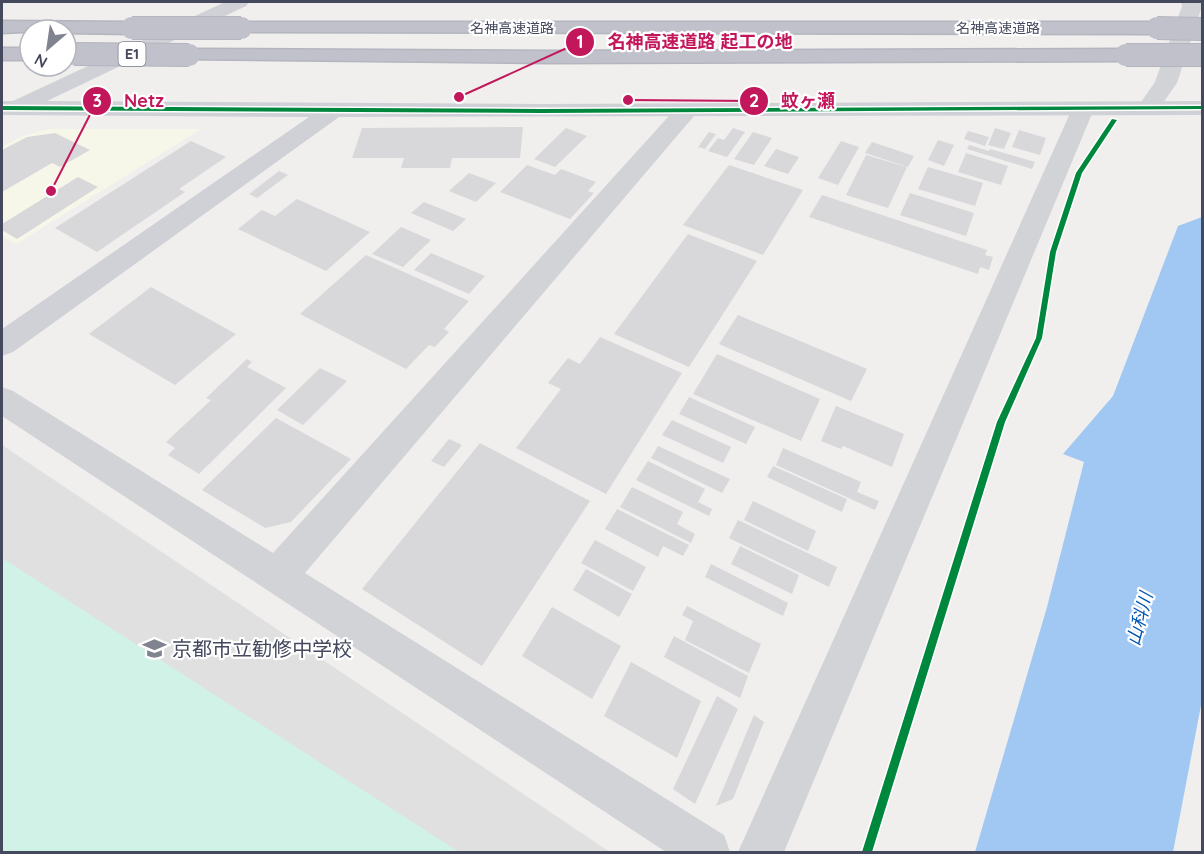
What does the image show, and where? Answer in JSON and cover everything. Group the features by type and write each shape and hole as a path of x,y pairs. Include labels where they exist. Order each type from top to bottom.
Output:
{"highway":[{"name":"名神高速道路","path":"2,27 1203,29"},
{"path":"2,54 18,54"},
{"name":"名神高速道路","path":"78,54 548,57 1203,55"}],"street":[{"path":"6,110 239,2"},
{"path":"1148,108 1166,83 1192,6 1191,2"},
{"path":"6,110 686,111 1203,108"},
{"path":"761,852 1083,109"},
{"path":"2,344 332,111"},
{"path":"277,577 686,111"},
{"path":"2,400 706,852"}],"shaded area":[{"path":"49,129 201,129 16,244 2,236 2,147 20,137"},
{"name":"京都市立勧修中学校","path":"2,445 610,852 2,852"}],"green space":[{"path":"2,558 459,852 2,852"}],"water":[{"name":"山科川","path":"1202,217 1202,700 1173,852 975,852 1047,607 1084,462 1063,454 1113,396 1178,226"}],"building":[{"path":"523,127 520,158 452,158 450,168 401,168 404,158 352,158 362,128"},
{"path":"566,128 587,136 555,167 534,159"},
{"path":"733,128 745,132 727,157 708,151 718,138 724,140"},
{"path":"995,128 1011,133 1004,149 988,145"},
{"path":"1019,130 1046,138 1040,155 1012,147"},
{"path":"968,131 989,137 985,146 964,139"},
{"path":"709,132 716,134 705,149 698,147"},
{"path":"753,132 772,138 754,165 734,159"},
{"path":"55,133 90,150 60,167 52,163 2,192 2,150 27,137"},
{"path":"938,140 954,145 944,166 928,160"},
{"path":"191,141 226,157 179,189 185,192 97,252 55,228"},
{"path":"841,141 859,147 838,185 818,178"},
{"path":"872,142 914,156 908,167 865,153"},
{"path":"969,145 1035,162 1032,169 967,149"},
{"path":"776,149 799,157 788,174 764,166"},
{"path":"966,153 1008,166 1001,185 958,172"},
{"path":"866,155 907,167 888,208 846,195"},
{"path":"527,165 555,175 561,169 596,182 588,191 594,193 570,219 500,192"},
{"path":"729,165 803,190 763,255 683,225"},
{"path":"928,167 983,183 975,206 918,189"},
{"path":"279,171 288,175 257,198 249,194"},
{"path":"469,173 496,183 476,202 449,191"},
{"path":"78,177 98,187 17,239 2,230 2,224"},
{"path":"910,193 974,213 966,236 900,215"},
{"path":"822,195 987,250 985,255 993,257 989,270 980,267 978,274 809,217"},
{"path":"297,199 370,232 326,271 238,229 262,210 275,216"},
{"path":"424,202 466,219 453,231 411,213"},
{"path":"401,227 431,240 403,267 372,254"},
{"path":"688,234 757,261 689,367 614,334"},
{"path":"431,253 485,276 469,294 414,270"},
{"path":"366,255 469,301 444,329 449,332 435,347 429,345 406,369 300,314"},
{"path":"151,287 236,334 175,385 89,334"},
{"path":"738,315 867,369 851,401 719,344"},
{"path":"600,337 682,373 606,494 516,448 561,389 548,383 568,358 580,364"},
{"path":"717,354 820,399 801,441 693,394"},
{"path":"247,359 252,362 247,367 286,388 199,474 168,455 175,448 166,442 211,400 206,398"},
{"path":"320,368 347,381 303,425 277,410"},
{"path":"689,397 755,427 746,444 679,414"},
{"path":"836,406 904,434 892,467 843,446 841,449 821,441"},
{"path":"276,418 351,459 291,522 265,528 202,490"},
{"path":"672,420 731,447 723,463 662,435"},
{"path":"449,439 462,445 444,467 431,461"},
{"path":"480,443 590,501 482,666 362,589"},
{"path":"658,446 730,479 722,493 651,458"},
{"path":"783,448 861,482 857,492 879,501 875,510 776,465"},
{"path":"648,461 705,489 698,502 712,509 709,516 636,480"},
{"path":"773,466 847,499 842,512 767,477"},
{"path":"632,487 683,512 677,524 695,534 691,543 620,507"},
{"path":"753,501 816,531 808,551 744,520"},
{"path":"617,509 689,545 683,556 663,546 658,557 605,529"},
{"path":"738,520 837,567 829,587 729,538"},
{"path":"595,540 646,567 633,591 581,563"},
{"path":"740,546 799,575 792,594 731,564"},
{"path":"711,564 788,603 783,616 705,577"},
{"path":"586,569 632,594 619,617 573,590"},
{"path":"687,606 761,644 749,673 685,640 693,621 682,615"},
{"path":"552,607 621,646 592,699 522,656"},
{"path":"674,636 748,676 740,698 664,657"},
{"path":"631,662 701,701 677,758 604,716"},
{"path":"717,696 738,709 695,804 673,789"},
{"path":"754,715 764,722 733,799 716,806"}],"cycle path":[{"path":"2,108 541,111 1202,108"},
{"path":"867,852 1001,422 1039,338 1053,252 1079,173 1114,120"}],"place":[{"name":"名神高速道路 起工の地","path":"459,97"},
{"name":"蚊ヶ瀬","path":"628,100"},
{"name":"Netz","path":"51,191"},
{"name":"京都市立勧修中学校","path":"154,649"}]}
